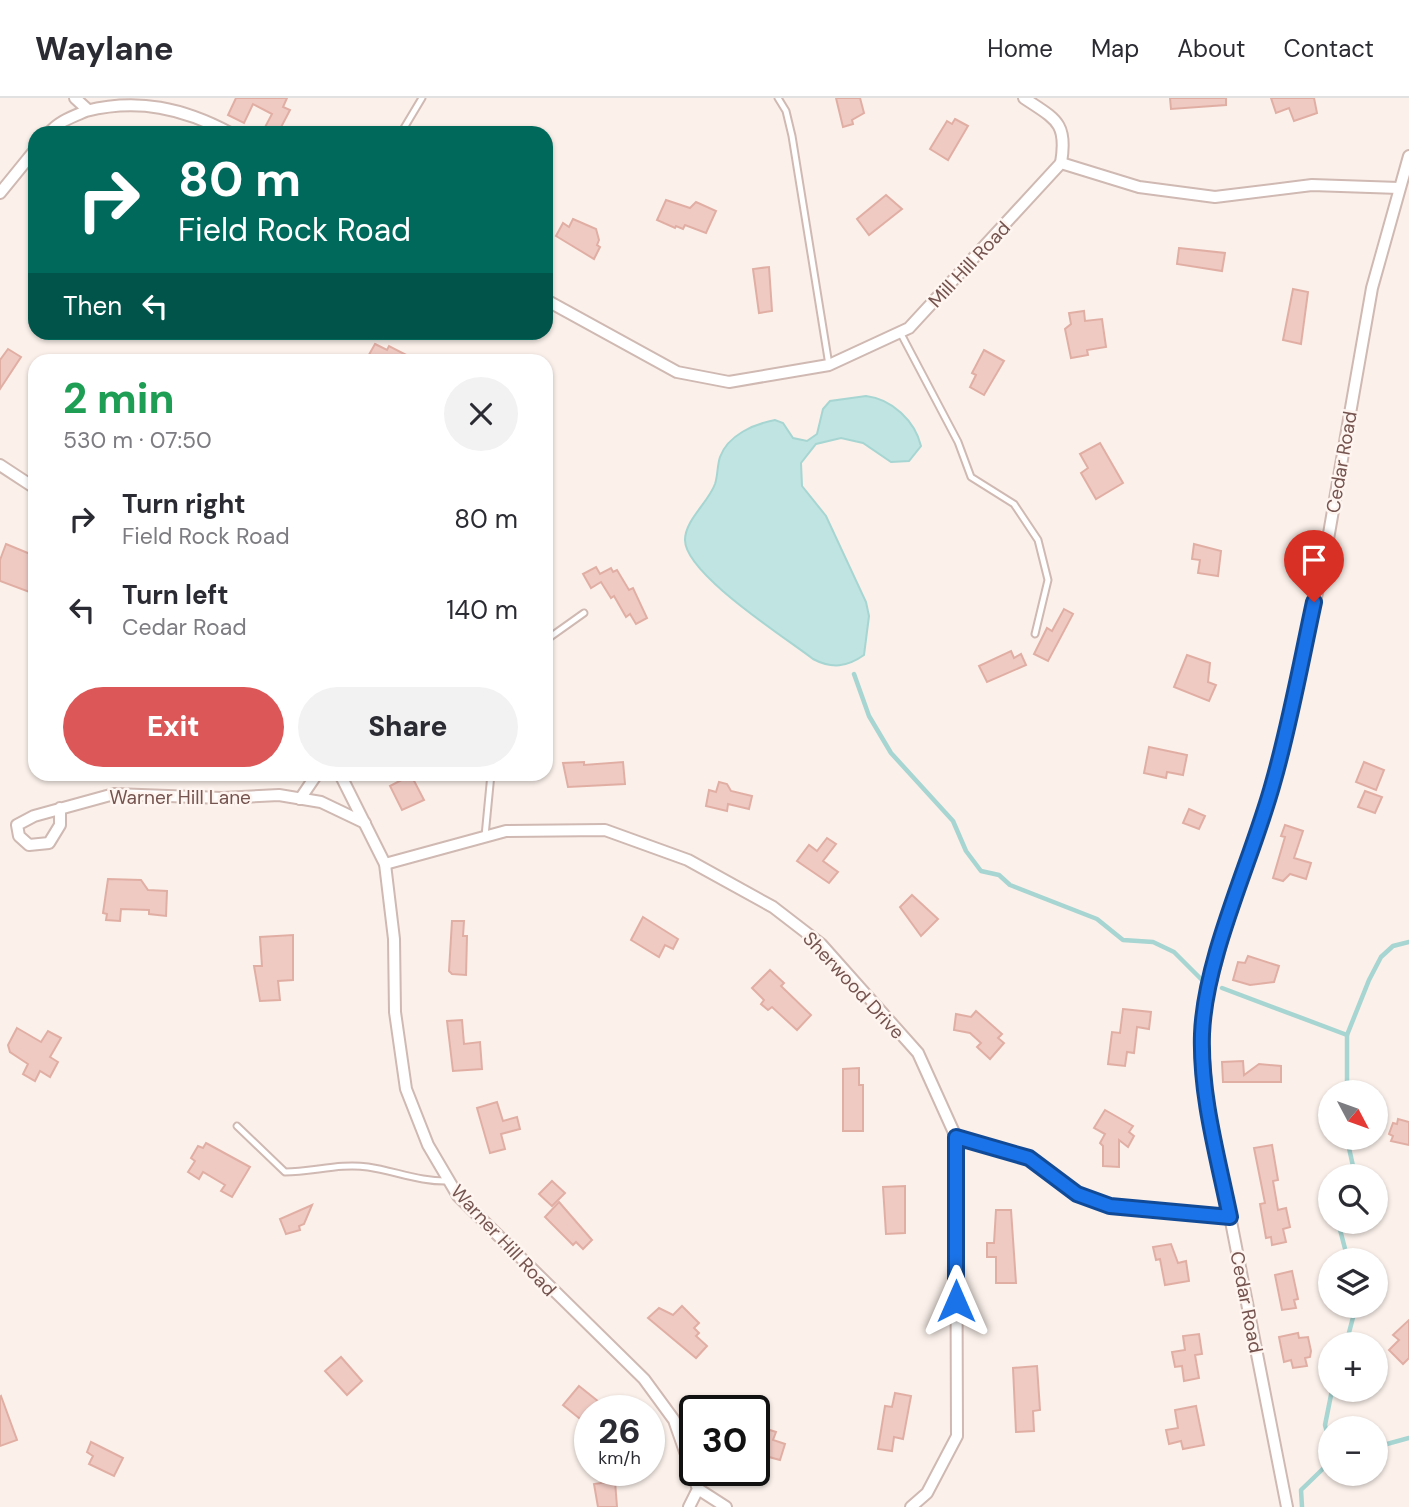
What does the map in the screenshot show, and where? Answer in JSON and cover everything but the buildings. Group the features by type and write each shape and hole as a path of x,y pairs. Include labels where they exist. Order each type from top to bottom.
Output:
{"street":[{"path":"75,98 88,110"},
{"path":"1024,98 1059,121 1065,140 1061,163 1139,187 1215,197 1311,185 1399,188"},
{"path":"55,126 88,110 124,101 170,104 216,126"},
{"name":"Cedar Road","path":"1287,1507 1207,1099 1202,1052 1204,1013 1224,933 1274,783 1324,562 1371,288 1409,156"},
{"path":"0,193 28,159"},
{"name":"Mill Hill Road","path":"553,304 677,372 729,382 829,365 909,328 1061,163"},
{"path":"0,465 28,483"},
{"path":"300,799 312,781"},
{"name":"Warner Hill Road","path":"344,781 385,864 394,939 395,1012 407,1089 428,1145 458,1196 644,1379 674,1420 698,1489"},
{"name":"Warner Hill Lane","path":"60,808 114,793 222,798 279,795 321,802 365,823"},
{"name":"Sherwood Drive","path":"385,864 506,831 605,830 688,860 773,907 821,944 918,1053 956,1137"},
{"path":"911,1507 927,1493 957,1436 956,1137 1029,1158 1077,1194 1110,1206 1230,1217"},
{"path":"689,1507 698,1489 726,1507"}],"lane":[{"path":"405,126 422,98"},
{"path":"778,98 786,111 794,149 829,365"},
{"path":"900,332 958,442 971,477 1014,504 1038,540 1048,580 1035,634"},
{"path":"553,635 584,613"},
{"path":"485,836 490,781"},
{"path":"237,1126 285,1172 327,1166 366,1167 432,1182 449,1181"}],"water":[{"path":"866,396 885,402 901,413 914,428 921,446 909,461 891,462 863,443 841,438 816,444 801,463 802,486 826,516 866,602 869,616 864,655 852,662 833,665 813,659 718,587 689,554 685,540 689,525 715,484 720,457 735,437 759,424 775,420 783,423 793,438 807,441 817,434 823,409 830,401"}],"waterway":[{"path":"854,674 869,716 891,753 953,821 966,851 981,871 999,875 1010,885 1097,919 1123,940 1153,942 1174,952 1203,981"},
{"path":"1347,1080 1347,1035 1369,980 1381,957 1393,946 1409,942"},
{"path":"1222,988 1347,1035"},
{"path":"1349,1150 1353,1164"},
{"path":"1341,1234 1345,1248"},
{"path":"1349,1332 1353,1318"},
{"path":"1327,1416 1330,1402"},
{"path":"1388,1444 1409,1438"},
{"path":"1302,1507 1301,1490 1318,1474"}],"route":[{"path":"956,1301 956,1137 1029,1158 1077,1194 1110,1206 1230,1217 1207,1099 1202,1052 1204,1013 1224,933 1274,783 1314,602"}]}
